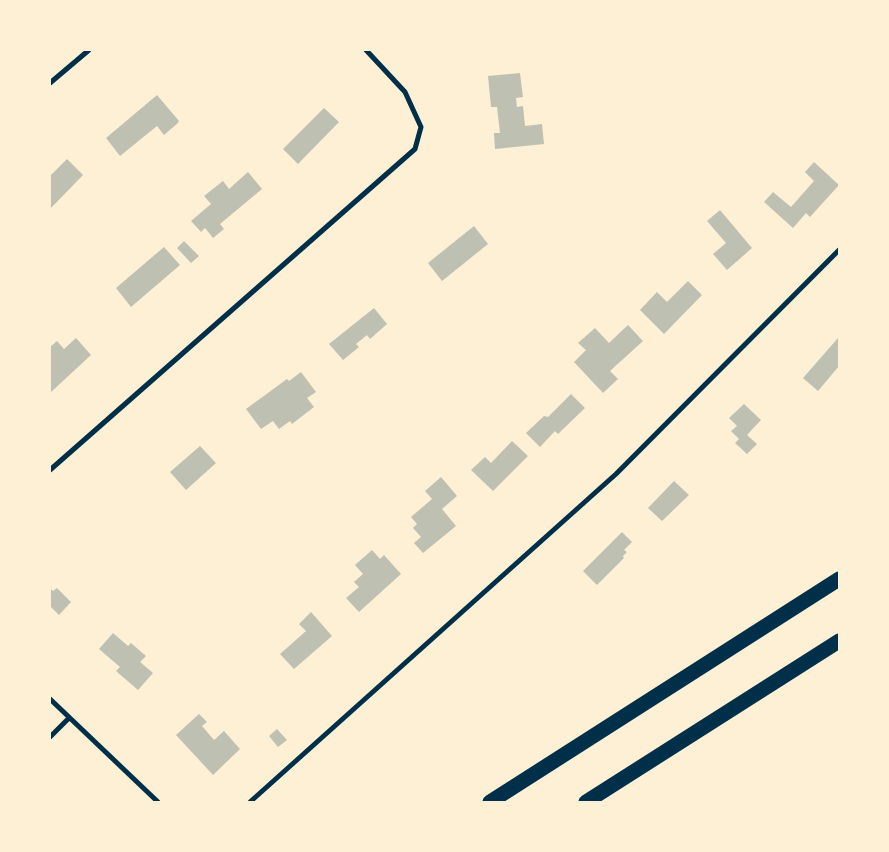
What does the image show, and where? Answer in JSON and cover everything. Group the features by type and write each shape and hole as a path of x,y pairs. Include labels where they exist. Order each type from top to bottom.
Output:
{"highway":[{"path":"490,802 839,579"},
{"path":"586,802 839,641"}],"street":[{"path":"50,83 89,50"},
{"path":"50,470 415,149 420,126 405,92 366,50"},
{"path":"250,802 616,474 839,250"},
{"path":"50,699 158,802"},
{"path":"50,737 69,718"}],"building":[{"path":"520,73 523,97 516,98 517,107 523,106 525,126 542,124 544,144 495,149 494,133 500,133 497,107 491,107 488,76"},
{"path":"157,95 179,121 178,123 164,135 157,126 120,156 106,138"},
{"path":"324,108 339,122 298,164 283,149"},
{"path":"67,159 83,175 50,209 50,176"},
{"path":"814,162 839,185 810,217 806,213 793,228 764,202 773,192 791,207 814,181 805,172"},
{"path":"248,172 262,189 220,224 224,229 213,238 205,228 201,232 191,221 211,204 204,196 223,181 229,189"},
{"path":"720,210 752,248 727,270 713,254 726,243 707,221"},
{"path":"474,226 488,244 442,281 428,263"},
{"path":"184,241 199,256 191,263 177,248"},
{"path":"164,247 180,265 131,307 116,288"},
{"path":"688,281 702,295 664,334 640,310 657,292 667,302"},
{"path":"374,308 387,324 370,339 367,335 356,344 359,347 343,360 329,344"},
{"path":"628,325 643,341 610,371 618,379 603,393 574,362 586,350 578,343 595,328 609,343"},
{"path":"76,338 91,355 50,393 50,347 57,341 64,349"},
{"path":"838,338 839,366 818,391 803,378"},
{"path":"301,372 316,392 307,398 314,407 292,424 290,421 279,429 273,421 261,429 246,409 287,379 289,381"},
{"path":"571,394 585,408 558,434 555,431 540,447 526,433 544,416 548,417"},
{"path":"744,404 761,420 747,435 757,444 747,454 735,443 739,439 731,431 737,426 729,418"},
{"path":"512,441 528,456 493,491 471,470 485,457 491,463"},
{"path":"200,446 216,463 186,490 170,472"},
{"path":"441,477 457,496 442,509 456,526 423,553 414,543 421,537 413,528 417,524 411,517 432,499 425,491"},
{"path":"674,481 689,495 662,521 648,508"},
{"path":"622,532 632,542 624,550 627,552 623,556 624,558 597,585 583,571"},
{"path":"372,550 380,559 384,555 401,574 359,612 346,598 359,587 354,582 363,574 355,565"},
{"path":"50,588 53,591 57,588 71,602 59,615 50,606"},
{"path":"311,612 332,636 294,669 280,654 306,631 299,624"},
{"path":"113,633 128,646 131,643 146,656 140,662 153,673 138,690 116,671 120,667 99,649"},
{"path":"199,714 207,722 202,726 214,740 224,731 240,749 213,775 176,735"},
{"path":"277,729 287,740 278,747 269,736"}]}
